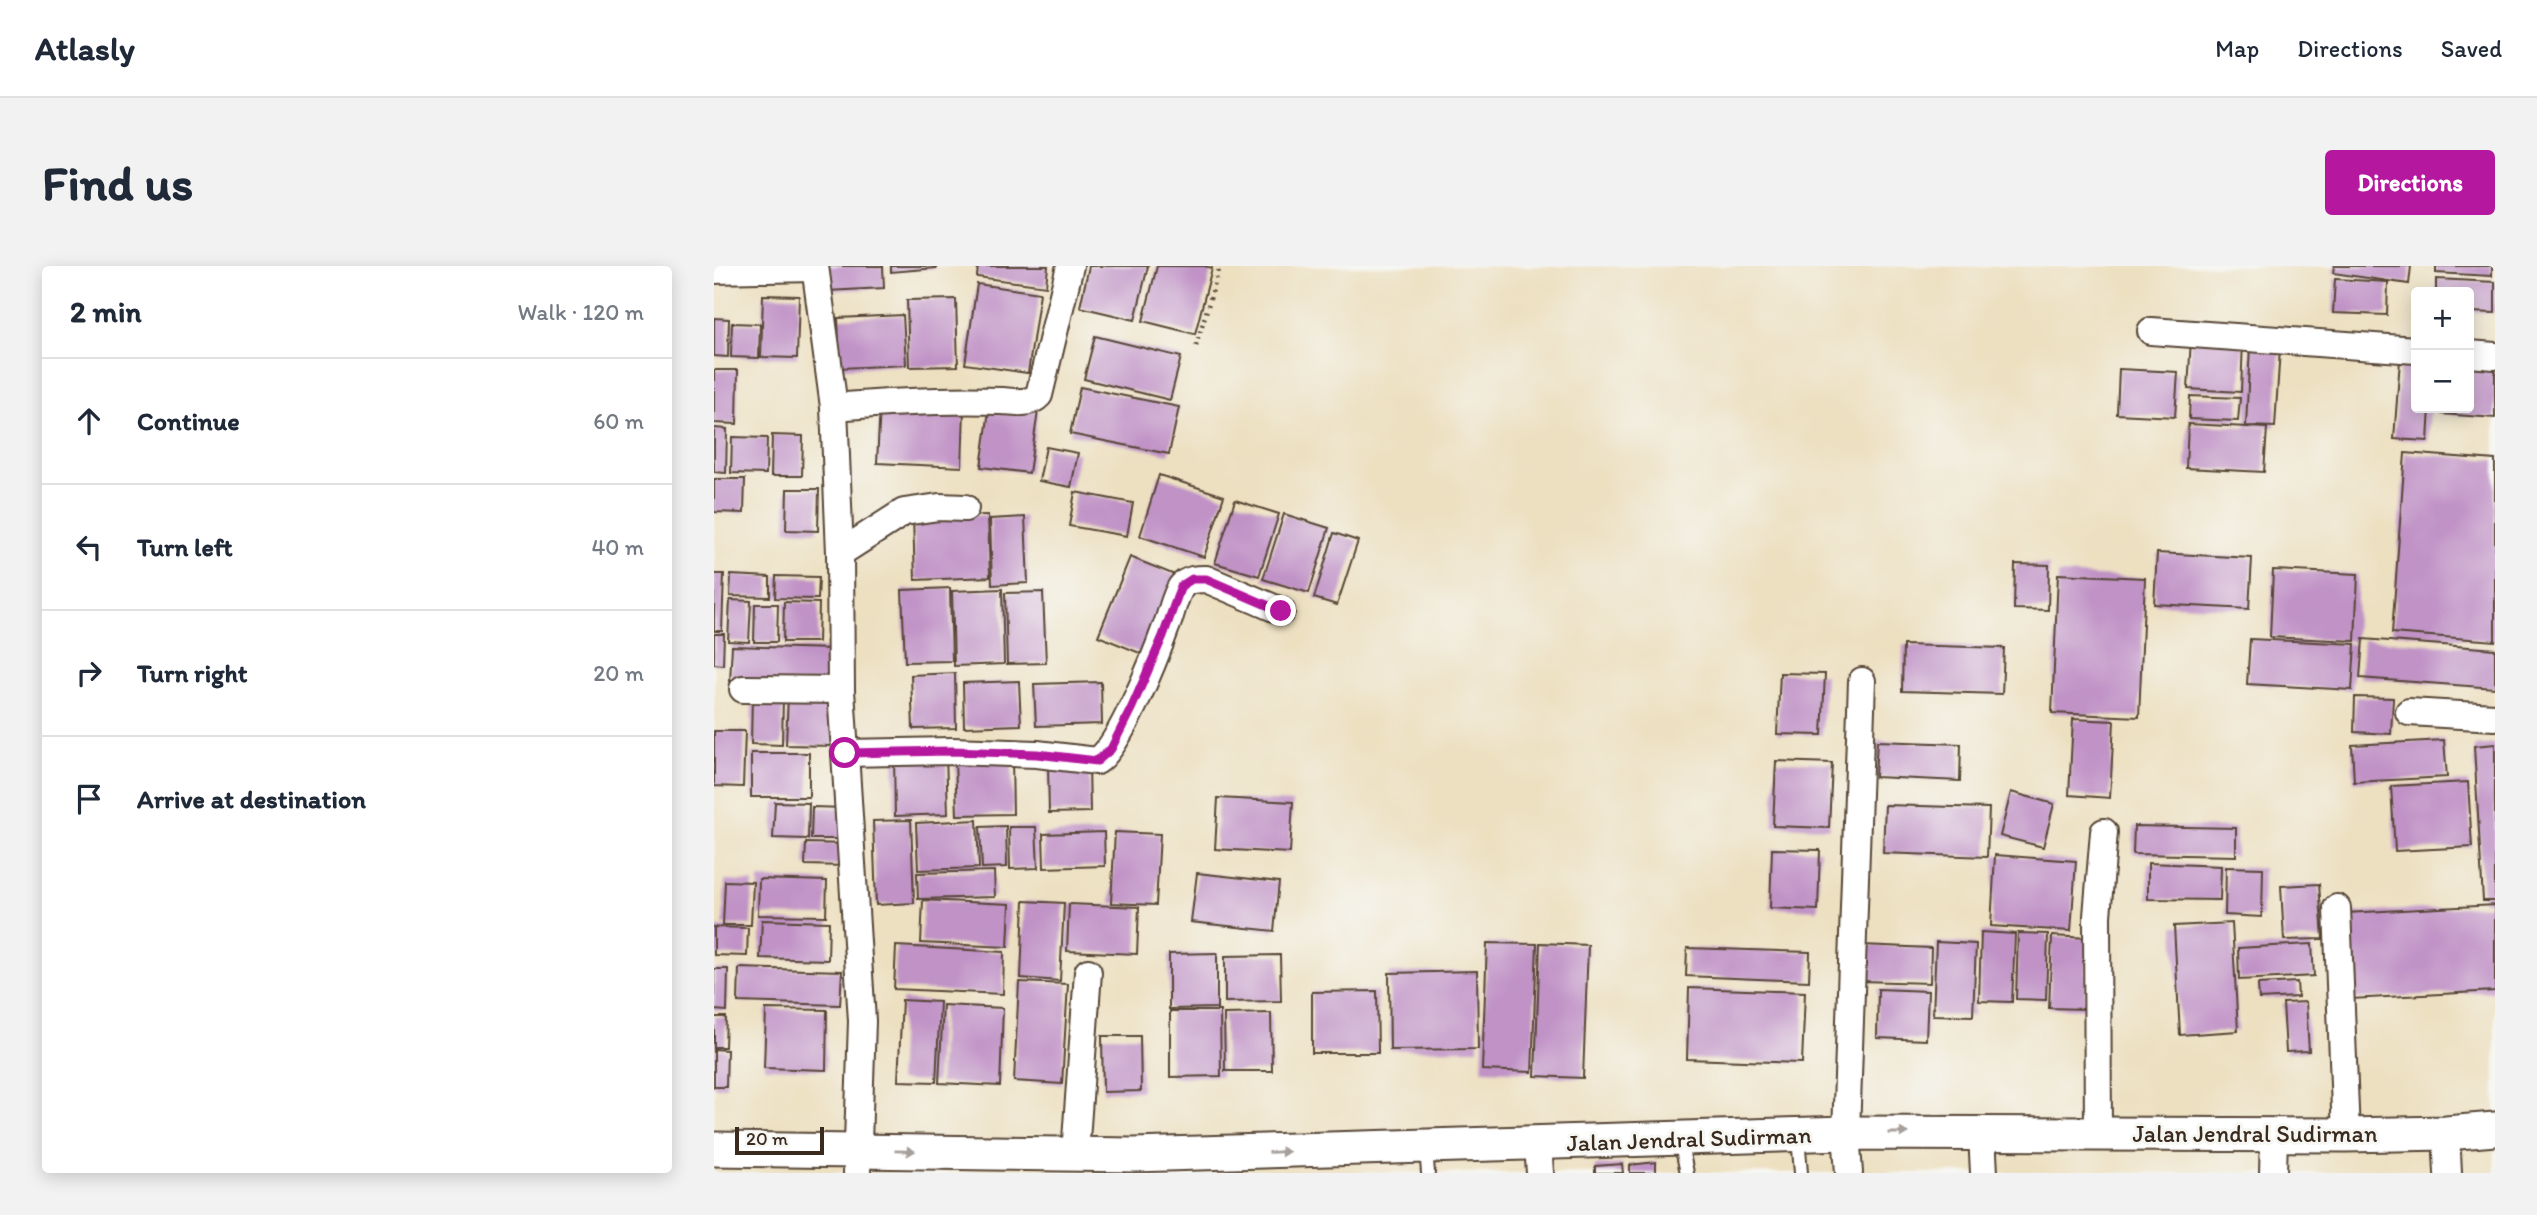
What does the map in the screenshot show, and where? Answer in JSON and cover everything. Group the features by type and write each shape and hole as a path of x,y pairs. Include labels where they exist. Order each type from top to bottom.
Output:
{"street":[{"path":"834,407 958,400 1022,402 1035,399 1039,395 1070,266"},
{"path":"714,270 816,267 834,407 841,553 841,690 862,1021 859,1162"},
{"path":"2151,331 2411,350"},
{"path":"2474,354 2495,356"},
{"path":"841,553 904,512 939,507 965,508"},
{"path":"845,753 952,751 1037,754 1097,761 1111,749 1132,707 1181,586 1192,579 1206,579 1281,611"},
{"path":"1849,1173 1846,1133 1862,681"},
{"path":"743,689 841,690"},
{"path":"2409,712 2495,717"},
{"path":"2098,1134 2097,916 2104,831"},
{"path":"2337,908 2346,1135"},
{"path":"1075,1154 1088,972"},
{"name":"Jalan Jendral Sudirman","path":"714,1149 859,1162 1075,1154 1134,1164 1539,1159 1680,1140 1846,1133 2346,1135 2495,1129"},
{"path":"2446,1133 2448,1173"},
{"path":"1982,1134 1984,1173"},
{"path":"2273,1173 2274,1135"}],"lane":[{"path":"1798,1136 1801,1173"},
{"path":"1680,1140 1687,1173"}],"path":[{"path":"1196,346 1220,266"}],"building":[{"path":"826,266 883,266 884,288 827,291"},
{"path":"891,266 936,266 936,268 891,272"},
{"path":"978,266 1048,266 1046,286 977,277"},
{"path":"1089,266 1148,266 1135,320 1080,307"},
{"path":"1157,266 1212,268 1195,334 1143,321"},
{"path":"2334,266 2411,266 2409,284 2333,273"},
{"path":"2436,266 2492,266 2492,276 2436,273"},
{"path":"2335,279 2388,282 2387,315 2333,313"},
{"path":"2436,279 2495,282 2495,313 2474,312 2474,287 2436,287"},
{"path":"977,284 1040,293 1028,373 965,364"},
{"path":"763,295 799,296 797,358 761,357"},
{"path":"956,299 958,366 909,367 907,300"},
{"path":"903,315 906,365 840,368 838,318"},
{"path":"714,318 729,319 728,357 714,356"},
{"path":"732,323 760,324 759,358 731,357"},
{"path":"1095,336 1181,357 1170,400 1084,379"},
{"path":"2191,339 2243,341 2241,392 2188,389"},
{"path":"2250,346 2280,348 2275,427 2246,426"},
{"path":"2400,360 2411,361 2411,413 2430,413 2428,441 2394,439"},
{"path":"2474,363 2495,365 2495,418 2442,414 2474,413"},
{"path":"2119,369 2178,372 2175,417 2117,414"},
{"path":"714,370 738,370 737,424 714,423"},
{"path":"1080,387 1179,407 1169,454 1070,434"},
{"path":"2190,396 2240,398 2238,421 2189,419"},
{"path":"990,404 1038,411 1029,473 981,467"},
{"path":"880,405 964,409 962,467 877,463"},
{"path":"2188,424 2267,428 2264,472 2186,468"},
{"path":"714,428 727,429 726,473 714,472"},
{"path":"772,435 803,436 802,476 771,476"},
{"path":"732,437 767,438 766,474 731,473"},
{"path":"1046,447 1078,453 1071,487 1039,481"},
{"path":"2405,453 2495,460 2495,641 2392,633"},
{"path":"1159,475 1224,496 1204,557 1140,536"},
{"path":"714,479 745,479 744,513 714,512"},
{"path":"787,489 819,489 818,531 786,530"},
{"path":"1075,492 1133,503 1127,536 1069,526"},
{"path":"1235,500 1279,514 1259,576 1215,563"},
{"path":"1284,514 1329,528 1309,593 1263,579"},
{"path":"988,515 990,577 915,580 913,517"},
{"path":"1025,517 1028,583 992,585 990,519"},
{"path":"1334,533 1358,541 1337,605 1314,598"},
{"path":"2157,553 2252,558 2249,609 2154,604"},
{"path":"1130,557 1180,577 1147,656 1098,636"},
{"path":"2015,564 2049,565 2048,610 2014,609"},
{"path":"2273,570 2358,574 2355,641 2270,637"},
{"path":"714,574 724,574 722,631 714,631"},
{"path":"2058,574 2145,578 2139,717 2052,713"},
{"path":"731,575 770,577 770,597 730,596"},
{"path":"776,576 819,577 818,599 775,598"},
{"path":"950,588 952,661 905,662 902,590"},
{"path":"1002,589 1004,664 954,666 952,591"},
{"path":"1043,592 1046,663 1007,664 1005,593"},
{"path":"730,600 751,601 749,642 728,641"},
{"path":"784,602 819,603 818,642 783,642"},
{"path":"755,604 778,604 777,642 754,642"},
{"path":"714,634 724,634 723,665 714,664"},
{"path":"2250,639 2355,644 2352,690 2247,684"},
{"path":"2363,639 2495,649 2495,688 2360,678"},
{"path":"1903,645 2004,648 2002,694 1902,691"},
{"path":"732,646 833,649 832,684 730,681"},
{"path":"955,673 956,728 913,729 911,675"},
{"path":"1780,673 1825,674 1822,735 1777,734"},
{"path":"1019,681 1021,725 964,727 963,683"},
{"path":"1101,682 1102,724 1036,726 1034,684"},
{"path":"788,694 835,695 833,746 786,745"},
{"path":"752,696 783,697 782,745 751,744"},
{"path":"2355,697 2393,698 2391,734 2354,732"},
{"path":"2073,719 2114,721 2110,798 2069,795"},
{"path":"714,731 745,731 743,787 714,786"},
{"path":"2444,740 2447,777 2354,782 2352,745"},
{"path":"1877,741 1961,744 1960,781 1875,777"},
{"path":"2495,744 2495,901 2483,901 2474,746"},
{"path":"751,753 809,753 809,797 751,797"},
{"path":"946,755 948,814 895,816 894,757"},
{"path":"1012,758 1013,814 957,815 955,760"},
{"path":"1776,761 1832,763 1829,828 1773,826"},
{"path":"1089,764 1090,812 1049,813 1048,765"},
{"path":"2468,782 2472,847 2395,851 2391,786"},
{"path":"2011,792 2054,804 2043,847 2000,836"},
{"path":"1218,798 1293,802 1290,853 1215,849"},
{"path":"775,802 809,803 808,839 773,838"},
{"path":"1885,805 1989,808 1987,857 1883,853"},
{"path":"812,807 845,808 844,839 811,839"},
{"path":"911,820 914,903 876,905 873,821"},
{"path":"977,820 979,868 918,870 916,823"},
{"path":"1006,826 1007,867 982,868 980,827"},
{"path":"2134,826 2236,828 2236,856 2133,854"},
{"path":"1009,827 1036,827 1038,868 1010,869"},
{"path":"1104,832 1105,866 1044,868 1043,834"},
{"path":"1115,832 1160,834 1156,905 1111,903"},
{"path":"806,843 849,844 848,866 805,865"},
{"path":"1772,849 1820,850 1818,910 1770,908"},
{"path":"1995,855 2076,861 2071,931 1991,926"},
{"path":"2148,863 2221,866 2220,900 2148,899"},
{"path":"2226,867 2263,868 2262,917 2225,915"},
{"path":"994,871 995,897 918,899 917,873"},
{"path":"1197,873 1279,882 1274,931 1191,922"},
{"path":"759,879 827,881 826,916 758,915"},
{"path":"725,881 753,882 751,925 723,925"},
{"path":"2319,884 2323,939 2284,940 2281,886"},
{"path":"923,900 1010,904 1008,947 921,943"},
{"path":"1024,901 1064,903 1060,981 1021,978"},
{"path":"1069,904 1139,907 1137,954 1067,951"},
{"path":"2495,905 2495,991 2351,999 2346,913"},
{"path":"762,920 829,922 828,960 760,958"},
{"path":"2232,923 2238,1031 2180,1035 2174,926"},
{"path":"714,927 748,928 747,956 714,955"},
{"path":"1981,932 2015,934 2012,1002 1979,1001"},
{"path":"2018,933 2048,934 2046,1000 2016,999"},
{"path":"2052,936 2088,938 2085,1009 2049,1008"},
{"path":"1936,942 1976,944 1973,1016 1933,1015"},
{"path":"1487,943 1537,944 1532,1072 1482,1070"},
{"path":"1540,943 1588,945 1583,1078 1535,1076"},
{"path":"2312,944 2314,976 2239,980 2238,948"},
{"path":"1862,945 1931,948 1930,983 1860,981"},
{"path":"896,946 1004,952 1003,994 894,989"},
{"path":"1687,948 1810,952 1809,981 1686,976"},
{"path":"1217,953 1217,1008 1169,1009 1169,954"},
{"path":"1280,955 1281,1001 1225,1002 1225,956"},
{"path":"739,968 842,971 840,1005 738,1002"},
{"path":"714,969 728,969 727,1011 714,1010"},
{"path":"1477,971 1478,1049 1390,1050 1389,973"},
{"path":"1019,982 1068,984 1062,1084 1014,1081"},
{"path":"2297,982 2298,997 2259,999 2258,984"},
{"path":"1689,988 1805,992 1802,1063 1687,1059"},
{"path":"1878,989 1928,991 1926,1040 1877,1038"},
{"path":"1377,991 1378,1053 1312,1053 1312,992"},
{"path":"902,1000 940,1002 936,1082 898,1081"},
{"path":"2306,1002 2309,1051 2286,1052 2283,1003"},
{"path":"943,1005 1003,1008 1000,1086 939,1083"},
{"path":"766,1009 827,1010 826,1070 764,1068"},
{"path":"1170,1011 1220,1011 1221,1076 1170,1077"},
{"path":"1271,1013 1272,1071 1225,1071 1224,1014"},
{"path":"714,1017 726,1017 725,1047 714,1047"},
{"path":"1102,1036 1140,1036 1141,1091 1103,1092"},
{"path":"714,1049 727,1050 726,1087 714,1087"},
{"path":"1656,1162 1656,1173 1630,1173 1630,1165"},
{"path":"1622,1164 1623,1173 1595,1173 1595,1166"}],"route":[{"path":"845,753 952,751 1037,754 1097,761 1111,749 1132,707 1181,586 1192,579 1206,579 1281,611"}]}
